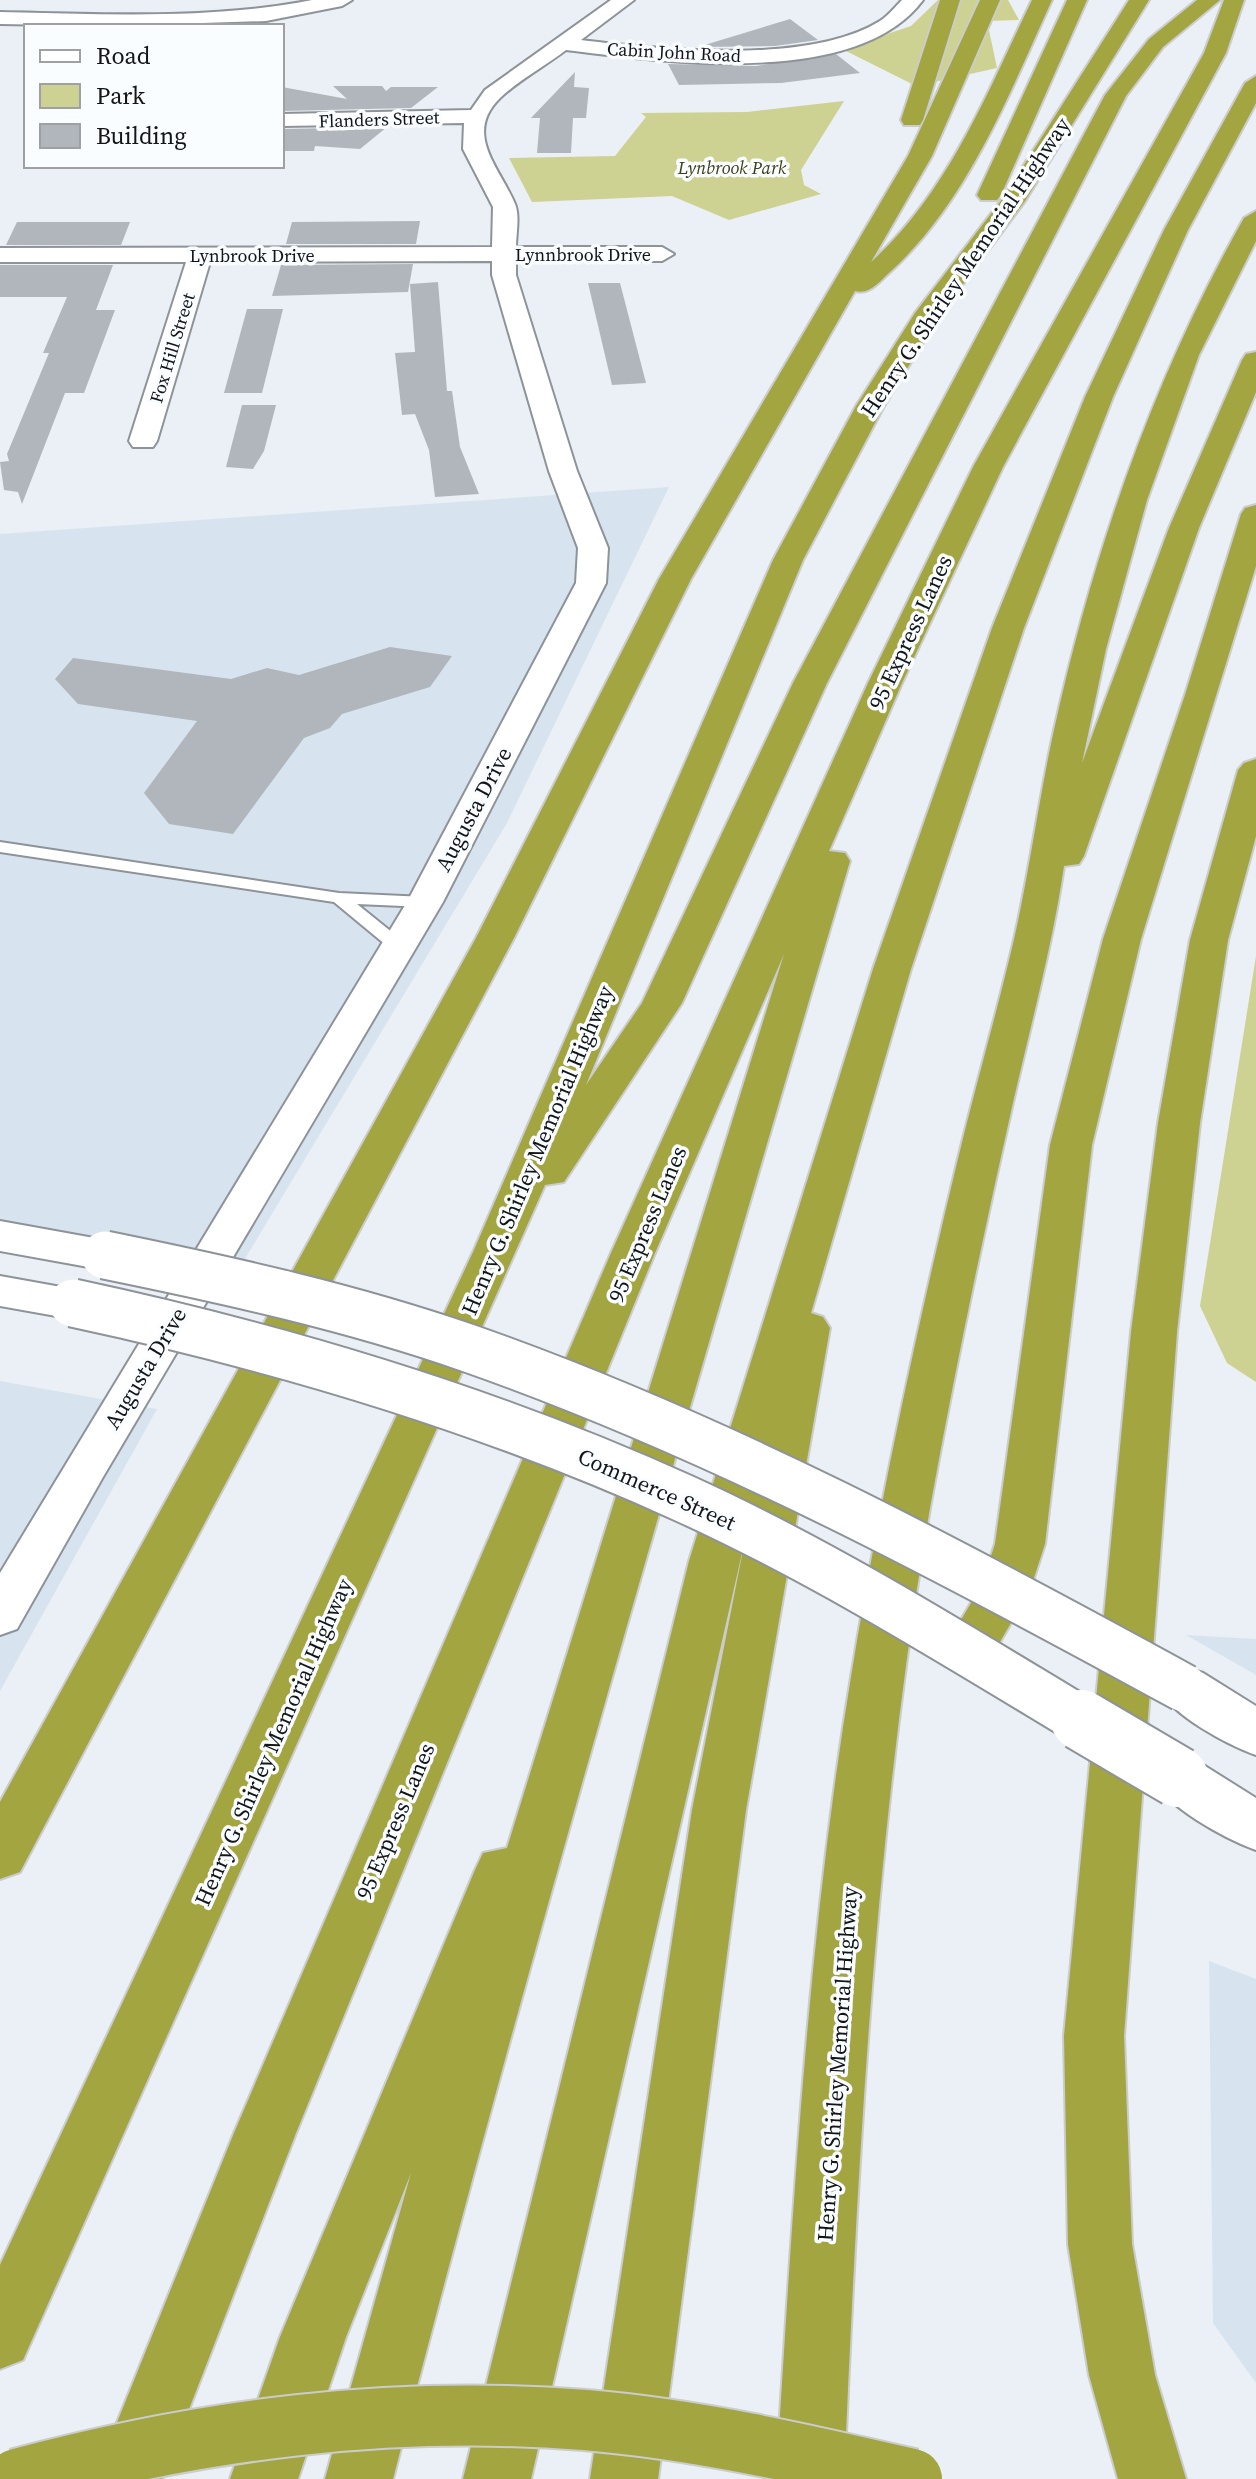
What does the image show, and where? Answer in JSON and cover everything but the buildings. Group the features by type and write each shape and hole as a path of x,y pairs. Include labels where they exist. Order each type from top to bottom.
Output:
{"highway":[{"path":"870,240 950,0"},
{"path":"0,1855 430,1062 675,579 920,156 990,0"},
{"path":"830,314 902,246 949,184 1006,79 1042,0"},
{"path":"928,313 993,187 1077,0"},
{"name":"Henry G. Shirley Memorial Highway","path":"0,2337 496,1250 788,560 870,406 928,313 1013,201 1139,0"},
{"path":"496,1250 641,1040 662,1003 810,683 899,506 1050,227 1096,131 1134,68 1178,24 1210,0"},
{"name":"95 Express Lanes","path":"128,2479 271,2118 621,1282 885,683 988,467 1215,53 1234,0"},
{"path":"497,2479 714,1561 943,813 1051,514 1142,300 1233,121 1256,83"},
{"name":"Henry G. Shirley Memorial Highway","path":"810,2479 838,2027 864,1771 912,1474 999,1073 1032,944 1079,692 1123,529 1157,426 1183,362 1256,218"},
{"path":"1032,944 1093,788 1184,528 1256,360"},
{"path":"968,1652 1005,1590 1020,1544 1071,1145 1097,1032 1122,939 1202,695 1256,514"},
{"path":"359,2479 435,2196 591,1653 885,683"},
{"path":"1152,2479 1122,2375 1100,2244 1094,2036 1154,1332 1179,1123 1209,940 1256,770"},
{"path":"624,2479 719,1810 796,1403 824,1194"},
{"path":"264,2479 313,2337 591,1653"},
{"path":"17,2479 73,2462 213,2432 335,2420 454,2416 564,2419 667,2429 780,2448 912,2479"}],"main road":[{"path":"0,1236 105,1255 310,1301 469,1348 715,1445 810,1489 1005,1590 1184,1688 1256,1733"},
{"name":"Commerce Street","path":"0,1291 73,1303 278,1349 433,1397 597,1460 767,1539 968,1652 1256,1827"}],"street":[{"path":"0,18 266,15 342,0"},
{"path":"477,116 492,94 624,0"},
{"name":"Cabin John Road","path":"563,44 697,56 781,52 867,35 904,15 913,0"},
{"name":"Flanders Street","path":"284,120 477,116"},
{"name":"Augusta Drive","path":"0,1616 86,1466 425,902 591,583 593,548 563,471 504,275 505,207 474,149 472,135 477,116"},
{"name":"Lynnbrook Drive","path":"504,255 662,254"},
{"name":"Lynbrook Drive","path":"0,255 504,255"},
{"name":"Fox Hill Street","path":"143,441 200,255"}],"lane":[{"path":"0,847 339,898 425,902"},
{"path":"339,898 398,946"}],"shaded area":[{"path":"669,487 507,823 237,1272 0,1225 0,534"},
{"path":"0,1381 157,1409 0,1691"},
{"path":"1186,1635 1256,1639 1256,1675"},
{"path":"1209,1961 1256,1979 1256,2383 1213,2323"}],"green space":[{"path":"938,0 1008,0 1019,20 987,21 997,68 916,86 842,49 911,26"},
{"name":"Lynbrook Park","path":"844,101 801,170 804,185 821,194 729,220 672,196 532,202 509,158 615,156 646,117 641,113 747,112"},
{"path":"1256,956 1256,1382 1227,1363 1200,1306"}]}
